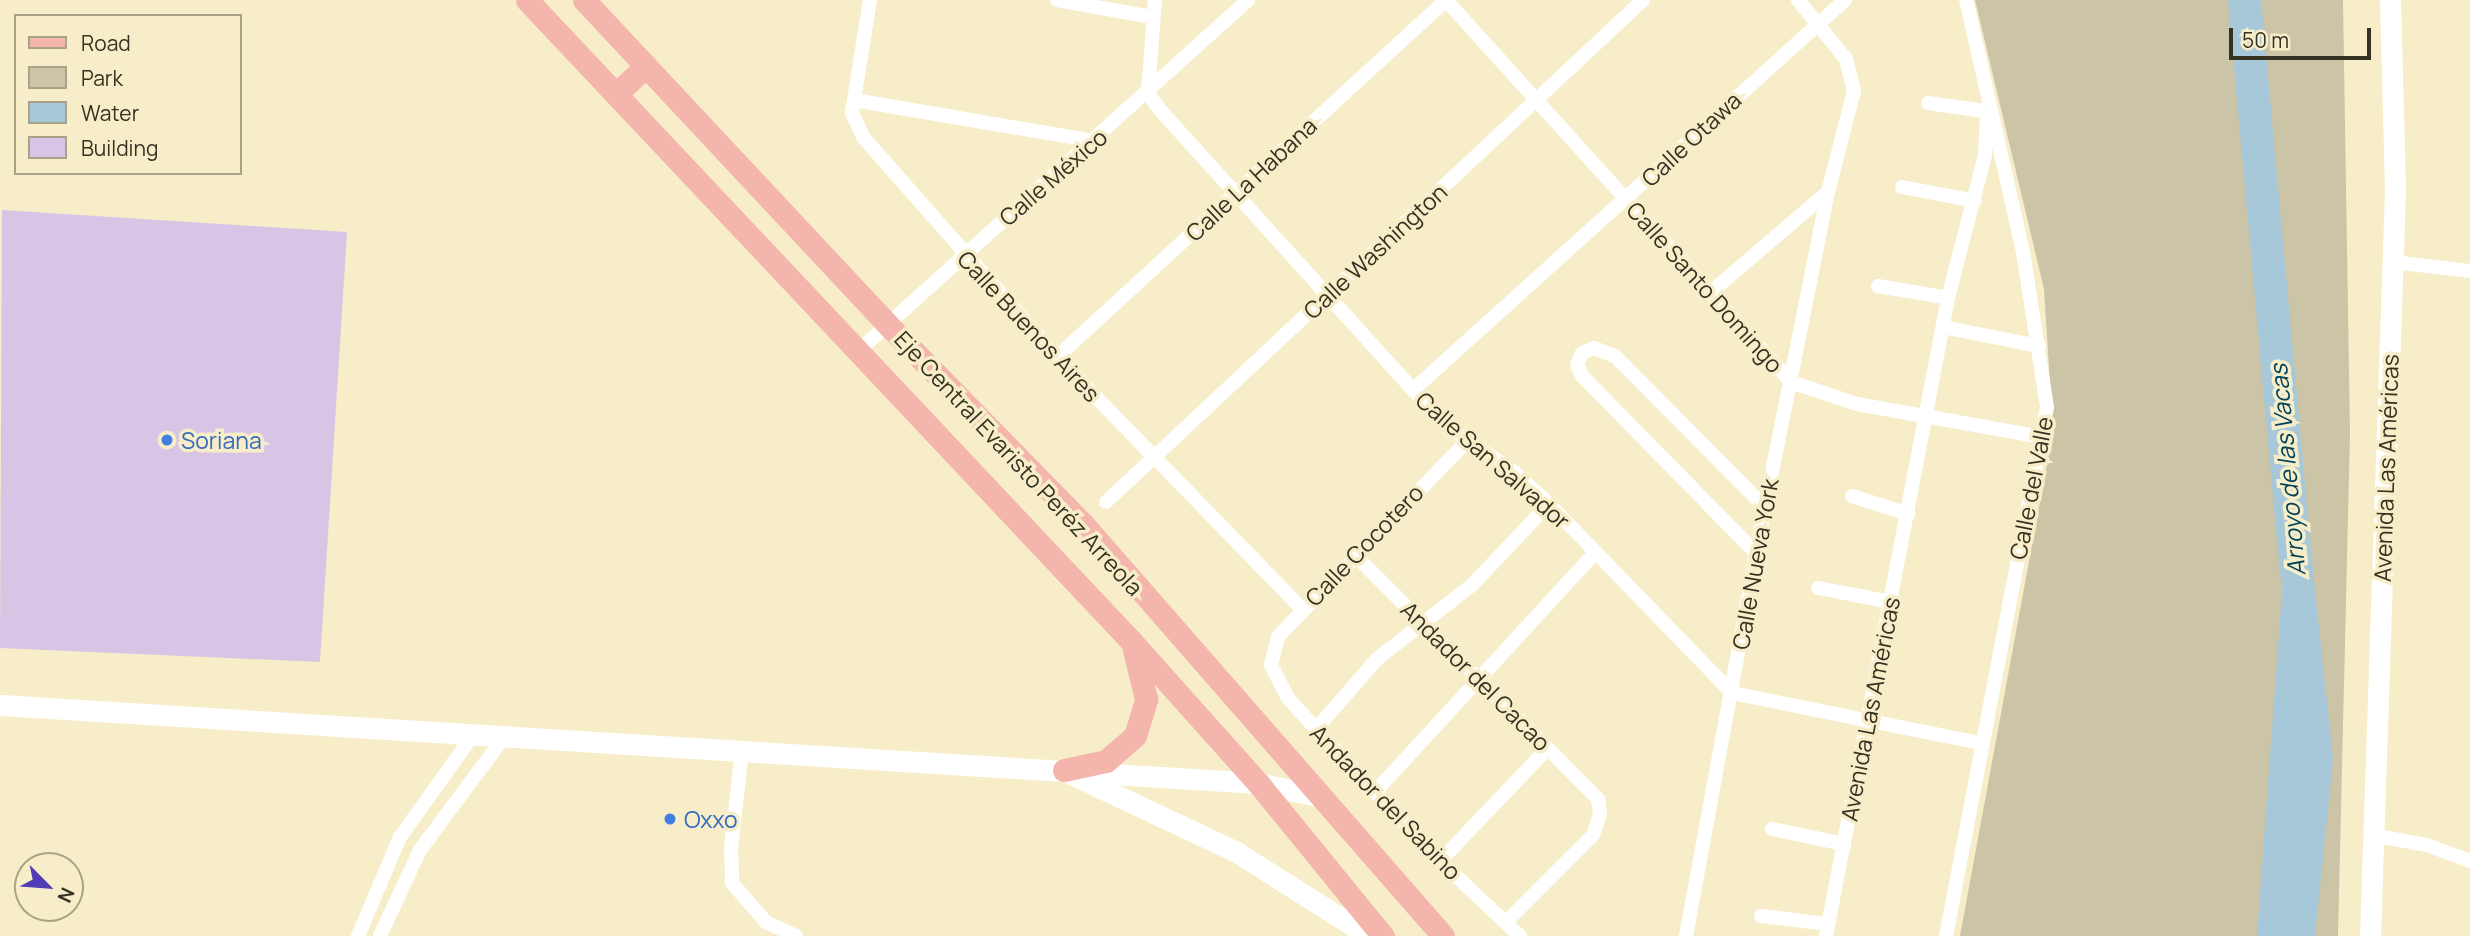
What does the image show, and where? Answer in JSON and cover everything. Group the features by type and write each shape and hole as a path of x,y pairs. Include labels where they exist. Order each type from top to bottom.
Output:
{"main road":[{"name":"Eje Central Evaristo Peréz Arreola","path":"527,0 856,353 1131,641 1258,783 1383,936"},
{"name":"Eje Central Evaristo Peréz Arreola","path":"584,0 888,325 1083,524 1443,936"},
{"name":"Avenida Las Américas","path":"2370,936 2393,262 2390,0"},
{"path":"616,94 646,66"},
{"path":"1064,771 1107,761 1135,736 1143,718 1145,684 1131,641"},
{"path":"0,705 1258,783 1318,796"},
{"path":"1064,771 1113,797 1235,851 1369,936"}],"street":[{"name":"Calle Buenos Aires","path":"870,0 854,100 854,122 863,137 963,255 1056,357 1302,609"},
{"path":"1057,0 1152,17"},
{"path":"1148,94 1155,0"},
{"name":"Calle México","path":"856,353 963,255 1148,94 1248,0"},
{"name":"Calle Santo Domingo","path":"1446,0 1791,382 1857,404 2043,437"},
{"name":"Calle La Habana","path":"1056,357 1446,0"},
{"name":"Calle Washington","path":"1106,502 1643,0"},
{"path":"1798,0 1818,22"},
{"name":"Calle Otawa","path":"1413,390 1845,0"},
{"name":"Calle del Valle","path":"1946,936 1980,743 2047,407 2039,346 1966,0"},
{"name":"Calle Nueva York","path":"1686,936 1765,507 1828,192 1854,91 1846,59 1818,22"},
{"name":"Calle San Salvador","path":"1148,94 1326,298 1413,390 1467,441 1514,472 1549,504 1731,693"},
{"path":"854,100 1094,141"},
{"path":"1928,103 1989,112"},
{"name":"Avenida Las Américas","path":"1827,930 1948,298 1985,155 1989,112"},
{"path":"1902,187 1975,201"},
{"path":"1710,293 1828,192"},
{"path":"2393,262 2470,271"},
{"path":"1878,286 1948,298"},
{"path":"1943,327 2039,346"},
{"path":"1757,554 1582,376 1577,365 1582,353 1605,349 1615,356 1765,507"},
{"name":"Calle Cocotero","path":"1270,656 1278,637 1302,609 1467,441"},
{"path":"1852,496 1908,514"},
{"path":"1316,729 1377,659 1472,585 1549,504"},
{"path":"1375,792 1595,553"},
{"name":"Andador del Cacao","path":"1354,554 1598,799 1600,814 1593,835 1506,922"},
{"path":"1818,588 1891,602"},
{"name":"Andador del Sabino","path":"1270,656 1276,680 1316,729 1440,861 1520,936"},
{"path":"1731,693 1980,743"},
{"path":"358,936 400,837 473,734"},
{"path":"380,936 420,850 505,736"},
{"path":"1440,861 1547,749"},
{"path":"741,751 731,848 733,883 766,922 796,936"},
{"path":"1772,829 1844,844"},
{"path":"2372,835 2427,845 2470,861"},
{"path":"1761,916 1827,930"}],"green space":[{"path":"1975,0 2343,0 2350,433 2338,936 1960,936 2053,431 2044,289"}],"water":[{"path":"2292,529 2312,562 2333,759 2315,936 2257,936 2284,563"}],"building":[{"name":"Soriana","path":"2,210 347,232 320,662 0,648"}],"waterway":[{"name":"Arroyo de las Vacas","path":"2244,0 2296,573"}],"place":[{"name":"Soriana","path":"167,440"},
{"name":"Oxxo","path":"670,819"}]}
